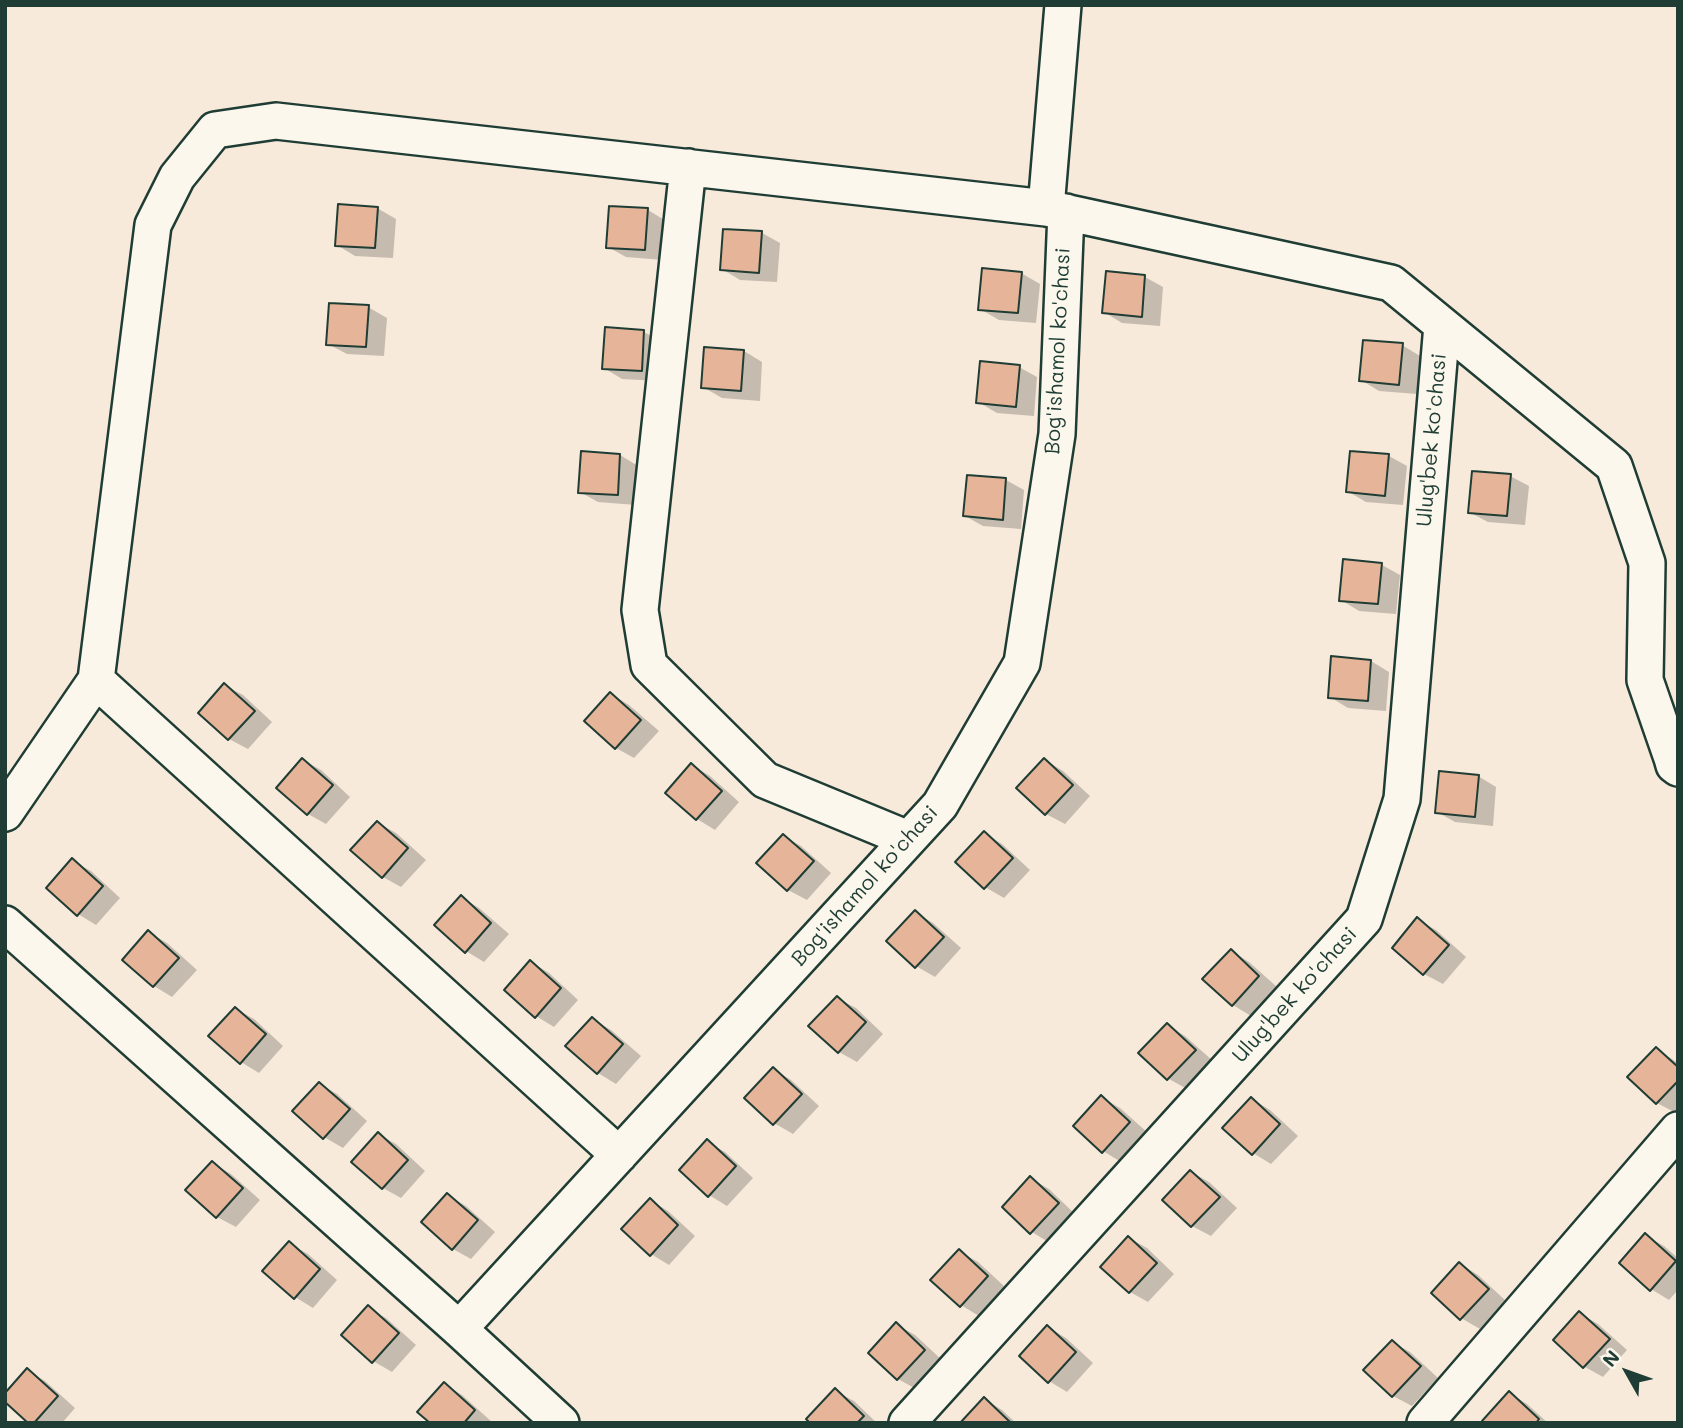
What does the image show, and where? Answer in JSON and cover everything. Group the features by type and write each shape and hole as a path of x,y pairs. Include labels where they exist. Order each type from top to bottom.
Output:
{"street":[{"name":"Bog'ishamol ko'chasi","path":"459,1329 940,805 1022,663 1057,434 1056,210 1063,5"},
{"path":"5,813 96,681 153,225 177,177 215,130 276,121 1056,210 1391,283 1614,466 1647,563 1645,680 1676,760"},
{"path":"688,167 640,610 649,665 765,780 908,839"},
{"name":"Ulug'bek ko'chasi","path":"907,1423 1364,919 1402,799 1442,325"},
{"path":"96,681 619,1155"},
{"path":"5,923 561,1423"},
{"path":"1425,1423 1678,1130"}],"building":[{"path":"338,204 378,207 375,248 335,246"},
{"path":"609,206 648,208 645,250 606,248"},
{"path":"723,229 762,231 759,273 720,270"},
{"path":"982,268 1022,272 1018,313 978,310"},
{"path":"1106,271 1145,275 1142,317 1102,313"},
{"path":"329,303 369,305 366,347 326,345"},
{"path":"605,327 644,330 642,371 602,369"},
{"path":"1363,340 1403,343 1399,385 1359,381"},
{"path":"704,347 744,350 741,391 701,388"},
{"path":"980,361 1020,365 1016,407 976,403"},
{"path":"581,451 620,454 618,495 578,493"},
{"path":"1350,451 1389,454 1385,496 1346,492"},
{"path":"1472,471 1511,474 1507,516 1468,513"},
{"path":"967,475 1006,478 1003,520 963,516"},
{"path":"1343,559 1382,563 1378,604 1339,601"},
{"path":"1331,656 1371,660 1368,701 1328,698"},
{"path":"224,683 255,711 228,740 198,713"},
{"path":"610,692 641,720 615,749 584,721"},
{"path":"302,758 333,785 307,815 276,788"},
{"path":"1044,758 1073,785 1045,815 1016,788"},
{"path":"691,763 722,791 696,820 665,793"},
{"path":"1439,771 1479,775 1475,817 1435,813"},
{"path":"377,821 408,848 382,878 350,850"},
{"path":"984,831 1013,858 984,889 955,862"},
{"path":"783,834 814,861 787,891 756,863"},
{"path":"72,858 103,886 77,916 46,888"},
{"path":"461,895 491,923 465,953 434,925"},
{"path":"915,910 944,937 915,968 886,941"},
{"path":"1417,917 1449,945 1423,975 1392,948"},
{"path":"148,930 179,958 153,987 122,960"},
{"path":"1231,949 1259,976 1232,1006 1202,979"},
{"path":"530,960 561,988 535,1018 504,990"},
{"path":"837,996 866,1022 838,1053 808,1026"},
{"path":"235,1007 266,1034 240,1064 208,1036"},
{"path":"592,1017 623,1044 597,1074 565,1046"},
{"path":"1167,1023 1196,1050 1167,1080 1138,1053"},
{"path":"1656,1047 1678,1067 1678,1081 1656,1104 1627,1077"},
{"path":"773,1067 802,1094 773,1125 744,1098"},
{"path":"319,1082 350,1109 323,1139 292,1111"},
{"path":"1101,1095 1130,1122 1102,1153 1073,1126"},
{"path":"1251,1097 1280,1124 1252,1155 1222,1128"},
{"path":"378,1132 408,1160 382,1189 351,1162"},
{"path":"707,1139 736,1166 708,1197 679,1170"},
{"path":"212,1161 243,1188 216,1218 185,1190"},
{"path":"1190,1170 1220,1197 1191,1227 1162,1200"},
{"path":"1030,1176 1059,1203 1030,1234 1002,1207"},
{"path":"447,1193 478,1220 452,1250 421,1222"},
{"path":"650,1198 678,1225 650,1256 621,1229"},
{"path":"1645,1233 1676,1261 1650,1291 1619,1263"},
{"path":"1128,1236 1157,1263 1129,1293 1100,1267"},
{"path":"289,1241 320,1269 294,1299 262,1271"},
{"path":"959,1249 988,1276 960,1307 930,1280"},
{"path":"1459,1262 1489,1289 1460,1320 1431,1293"},
{"path":"368,1305 399,1333 372,1363 341,1335"},
{"path":"1579,1311 1610,1339 1583,1368 1553,1340"},
{"path":"896,1322 925,1350 897,1380 868,1353"},
{"path":"1047,1325 1076,1352 1048,1383 1019,1356"},
{"path":"1392,1340 1421,1366 1392,1397 1363,1370"},
{"path":"27,1368 58,1396 34,1423 28,1423 5,1402 5,1393"},
{"path":"444,1382 475,1410 464,1423 430,1423 417,1412"},
{"path":"835,1388 864,1416 857,1423 810,1423 806,1419"},
{"path":"1509,1391 1539,1419 1536,1423 1482,1421"},
{"path":"984,1397 1011,1423 960,1423"}]}
